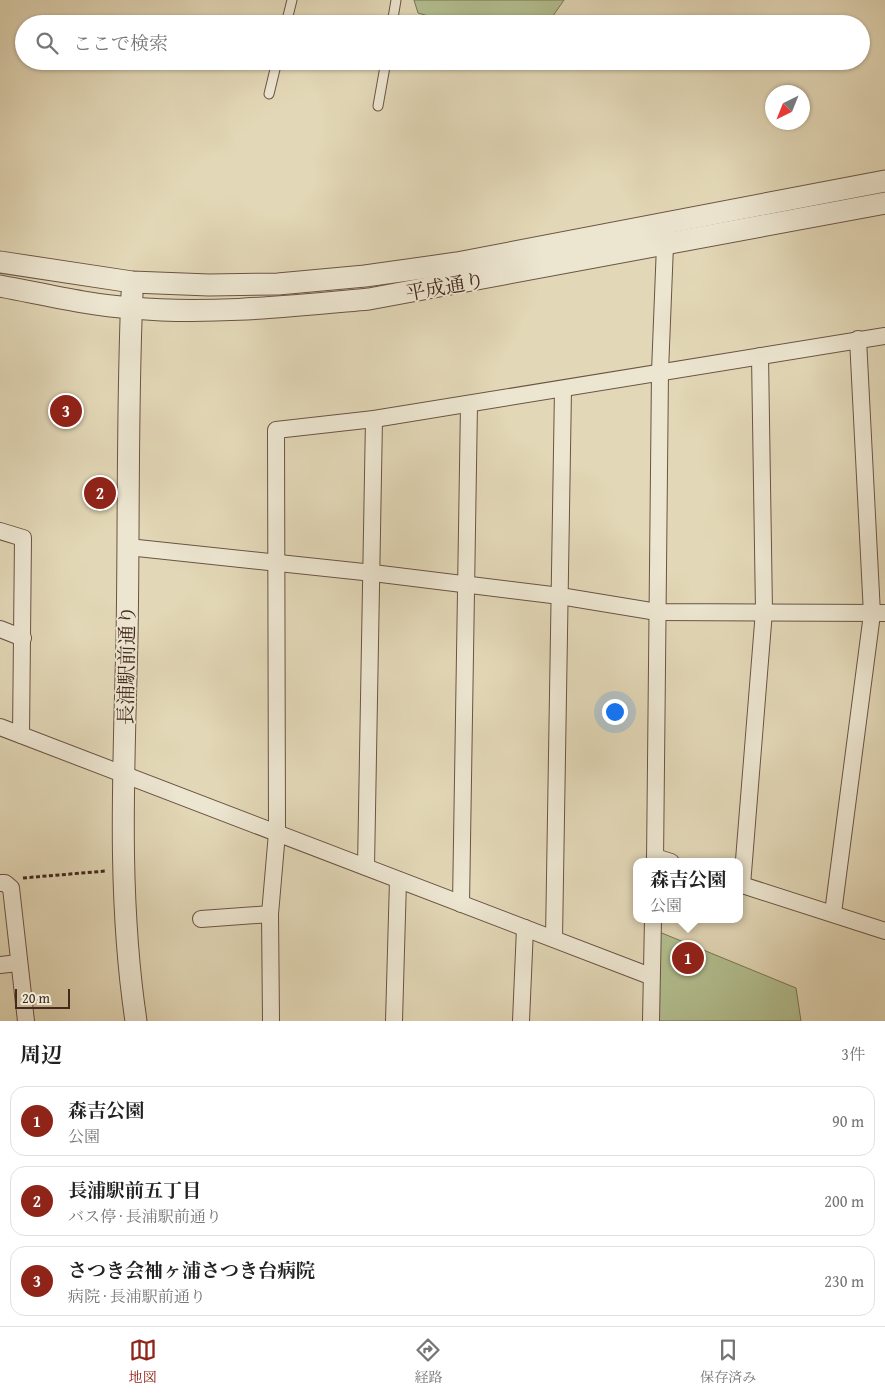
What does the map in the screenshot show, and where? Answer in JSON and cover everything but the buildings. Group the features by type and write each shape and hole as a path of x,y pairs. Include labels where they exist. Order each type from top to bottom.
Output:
{"street":[{"name":"平成通り","path":"0,262 132,282 209,285 278,284 365,276 457,263 885,181"},
{"name":"平成通り","path":"0,286 131,308 200,310 368,299 885,203"},
{"path":"655,858 660,372 665,245 662,223"},
{"name":"長浦駅前通り","path":"132,282 124,774 125,870 130,981 136,1021"},
{"path":"271,1021 270,914 277,833 274,562 276,430 374,419 563,390 660,372 885,336"},
{"path":"833,913 878,614 858,339"},
{"path":"743,860 764,611 760,356"},
{"path":"554,939 563,390"},
{"path":"461,904 469,404"},
{"path":"366,868 374,419"},
{"path":"0,531 23,538 21,735"},
{"path":"128,547 372,573 560,596 657,612 764,611 878,614"},
{"path":"0,629 23,638"},
{"path":"0,727 650,976"},
{"path":"394,1021 398,880"},
{"path":"4,885 11,888 26,1021"},
{"path":"743,885 885,931"},
{"path":"201,919 270,914"},
{"path":"651,1021 650,976 653,923"},
{"path":"521,1021 525,928"},
{"path":"0,964 18,963"}],"lane":[{"path":"288,15 292,0"},
{"path":"394,15 396,0"},
{"path":"269,94 275,70"},
{"path":"378,106 384,70"}],"path":[{"path":"4,885 14,879 125,870"}],"green space":[{"path":"414,0 564,0 554,15 425,15 418,13"},
{"path":"652,929 796,988 801,1021 651,1021"}],"place":[{"name":"さつき会袖ヶ浦さつき台病院","path":"66,411"},
{"name":"長浦駅前五丁目","path":"100,493"},
{"name":"森吉公園","path":"688,958"}]}
